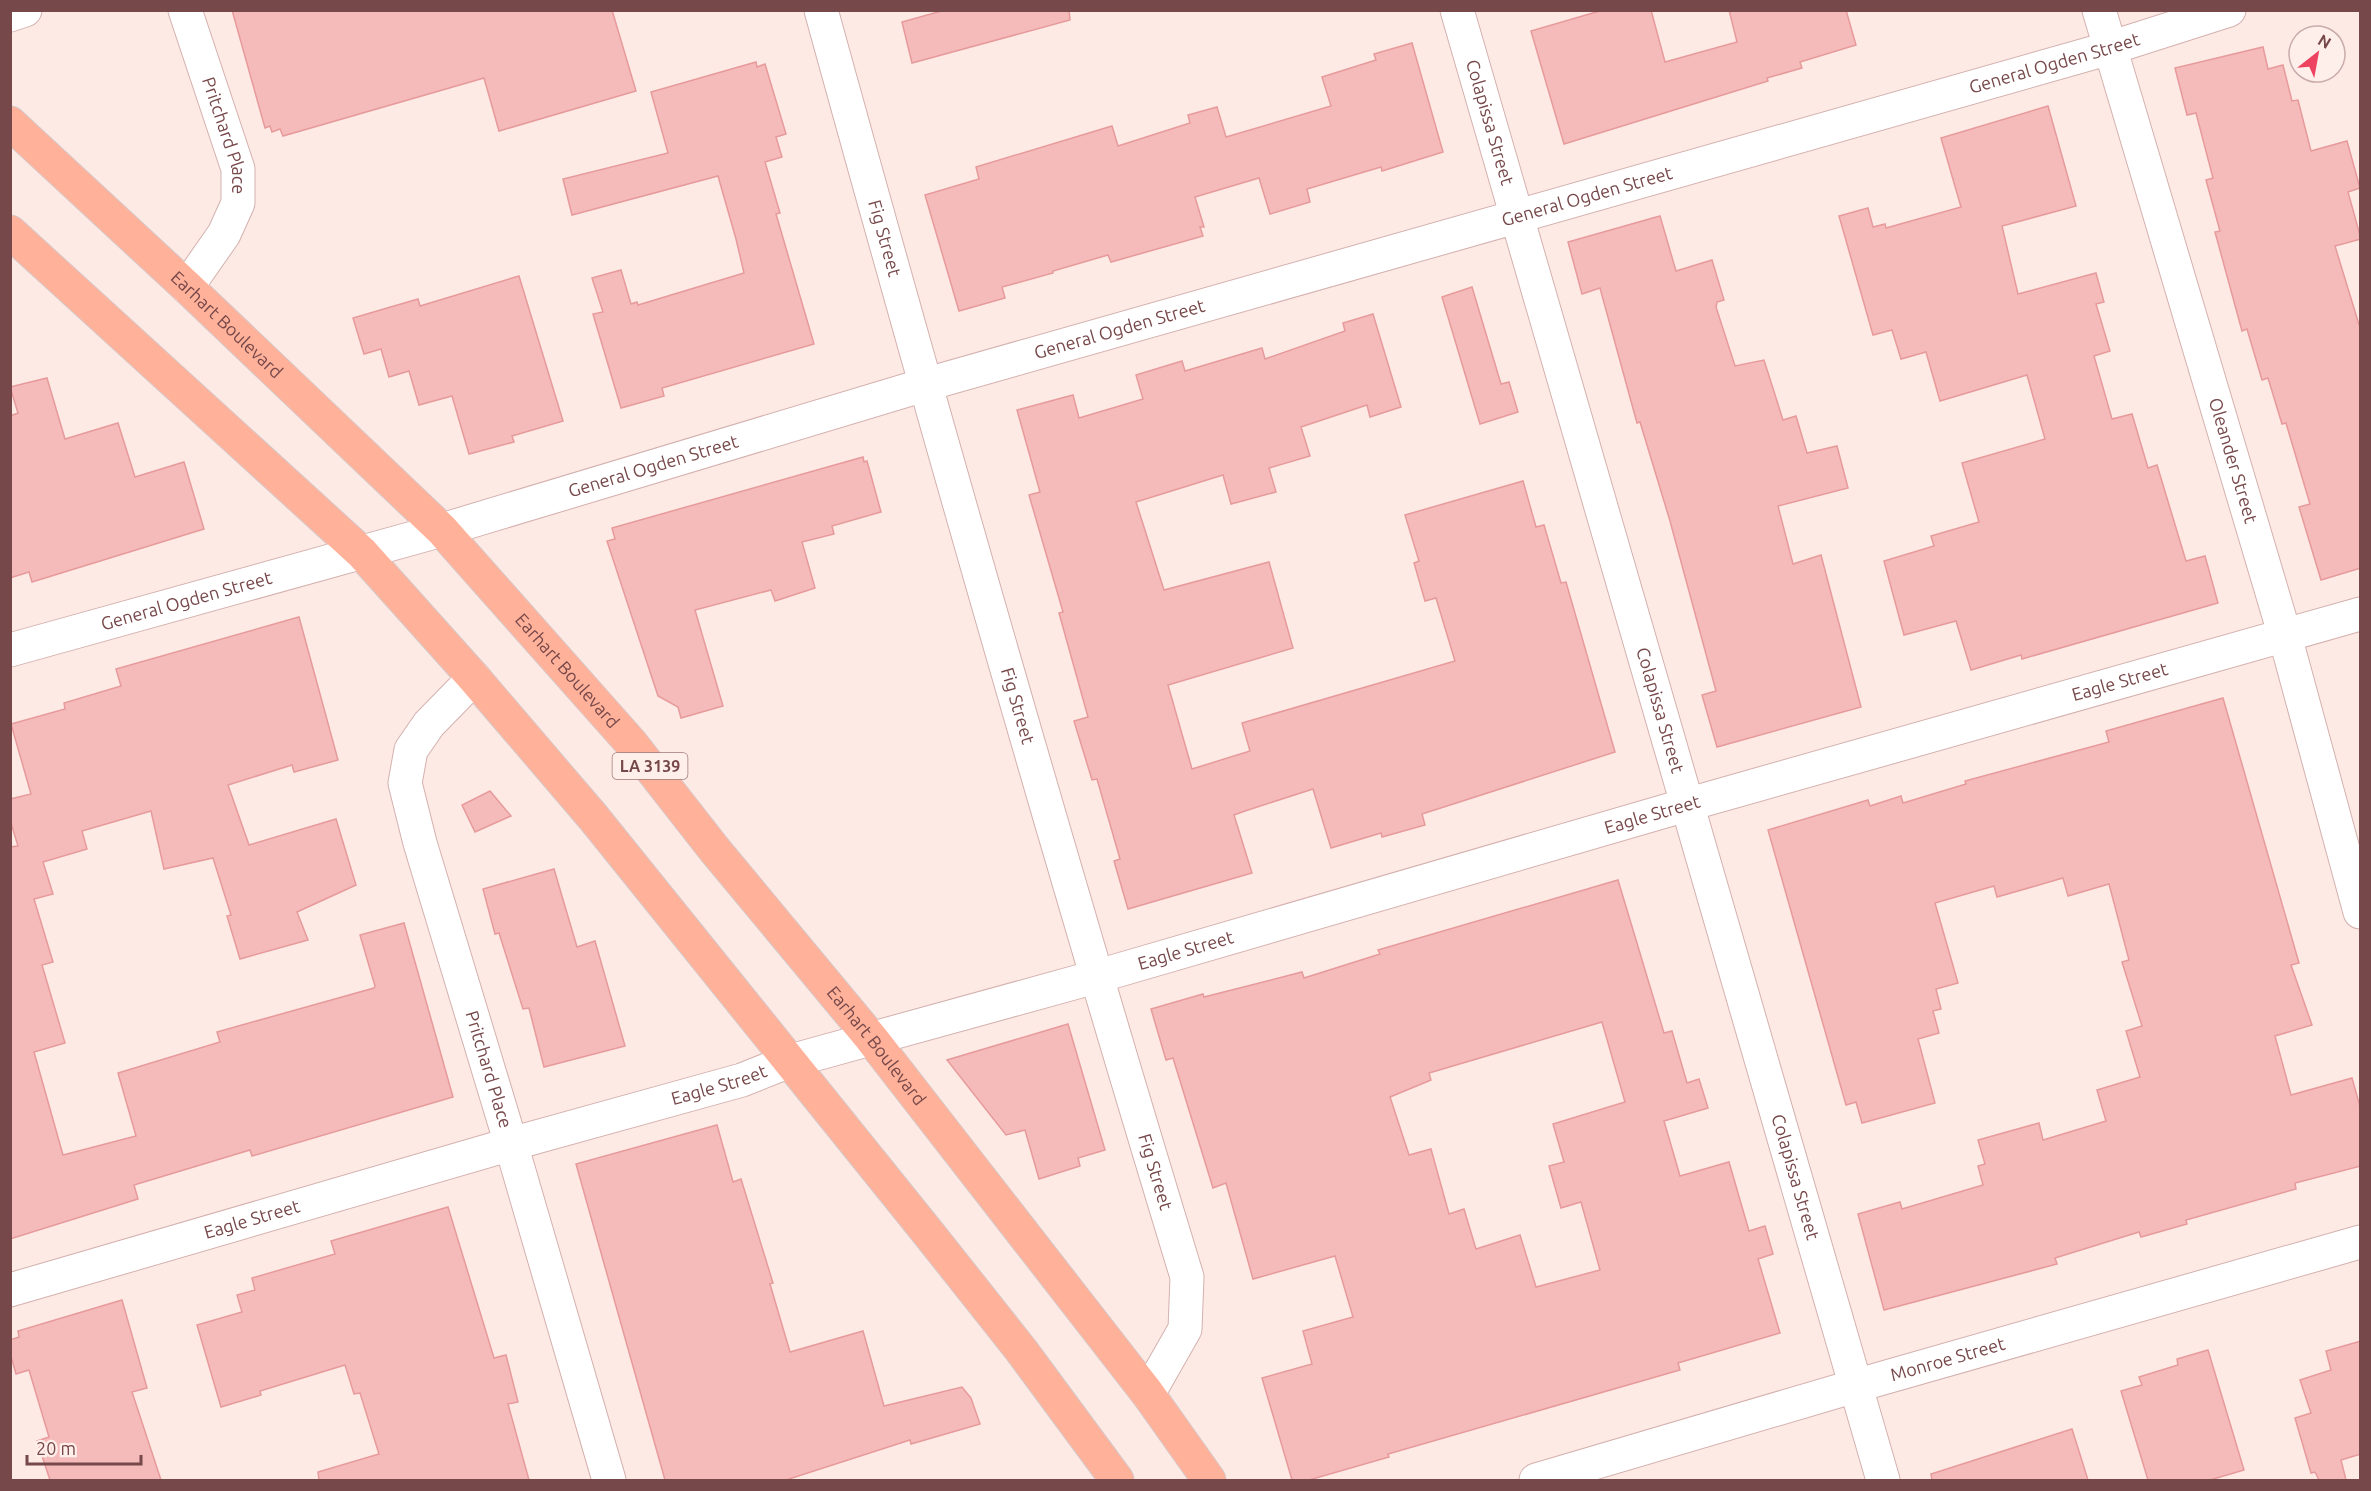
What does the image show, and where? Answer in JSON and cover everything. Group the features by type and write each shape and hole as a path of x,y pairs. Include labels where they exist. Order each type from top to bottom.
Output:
{"main road":[{"name":"Earhart Boulevard","path":"10,123 187,287 442,530 631,743 714,849 871,1038 1148,1394 1209,1480"},
{"path":"10,232 362,553 474,678 593,818 1021,1350 1117,1480"}],"street":[{"path":"10,15 25,10"},
{"name":"Pritchard Place","path":"185,10 238,169 238,203 224,234 187,287"},
{"name":"Fig Street","path":"821,10 924,385 1095,977 1187,1277 1185,1329 1148,1394"},
{"name":"Colapissa Street","path":"1457,10 1883,1480"},
{"name":"Oleander Street","path":"2099,10 2285,636 2361,912"},
{"name":"General Ogden Street","path":"10,650 442,530 924,385 2110,48 2229,10"},
{"name":"Eagle Street","path":"10,1290 511,1144 742,1080 788,1062 871,1038 1095,977 1686,805 2361,614"},
{"name":"Pritchard Place","path":"474,678 429,724 411,750 405,783 420,843 609,1480"},
{"name":"Monroe Street","path":"1536,1480 1854,1386 2361,1242"}],"building":[{"path":"232,10 612,10 636,91 499,131 484,78 283,136 280,129 272,132 270,126 265,128"},
{"path":"945,10 1069,10 1070,20 912,63 902,22"},
{"path":"1603,10 1651,10 1665,62 1737,42 1729,10 1846,10 1856,45 1800,62 1802,68 1767,78 1768,81 1564,144 1531,31"},
{"path":"1412,43 1443,152 1382,171 1381,167 1307,189 1310,202 1270,214 1259,178 1195,197 1204,227 1200,227 1203,236 1111,262 1108,255 1053,271 1053,273 1002,287 1005,298 959,311 925,195 979,179 976,167 1112,126 1118,146 1190,123 1188,115 1217,107 1226,137 1331,106 1322,77 1376,60 1374,54"},
{"path":"2263,47 2268,69 2283,65 2292,101 2298,100 2311,151 2347,141 2360,188 2348,192 2361,239 2335,246 2361,331 2361,568 2321,580 2299,507 2310,504 2286,423 2282,424 2268,378 2262,380 2247,329 2242,331 2215,232 2220,231 2206,180 2213,178 2196,113 2187,115 2175,68"},
{"path":"756,62 757,67 765,64 786,134 776,137 782,157 765,162 780,213 776,214 814,344 662,388 664,396 621,408 593,314 603,312 592,278 621,270 631,304 637,302 638,305 744,273 736,239 718,176 572,215 563,179 668,153 651,92"},
{"path":"2048,106 2076,206 2002,226 2018,294 2096,273 2104,302 2096,304 2110,351 2094,356 2112,419 2132,414 2148,468 2157,465 2186,561 2205,556 2218,603 2022,659 2021,655 1971,670 1956,621 1904,635 1884,561 1934,546 1931,536 1979,522 1962,463 2045,439 2027,375 1940,401 1926,352 1901,359 1892,330 1873,335 1839,216 1868,208 1873,227 1885,224 1886,228 1961,207 1941,138"},
{"path":"1660,216 1676,271 1712,260 1724,300 1717,302 1716,307 1735,366 1764,360 1783,420 1796,416 1807,453 1837,446 1848,488 1778,506 1793,564 1821,555 1861,707 1717,747 1702,695 1716,691 1670,521 1640,422 1637,423 1600,288 1582,294 1568,242"},
{"path":"519,276 563,421 512,436 514,442 469,454 452,396 419,405 409,371 389,377 381,349 364,354 353,318 418,299 420,306"},
{"path":"1472,287 1501,384 1509,382 1518,412 1480,424 1442,297"},
{"path":"1373,314 1401,407 1370,417 1367,405 1301,427 1310,456 1269,468 1276,492 1231,504 1223,475 1136,502 1164,590 1269,562 1293,648 1168,685 1192,769 1250,751 1242,723 1455,661 1436,598 1425,601 1414,563 1419,561 1405,515 1523,481 1536,527 1544,525 1561,583 1566,582 1615,752 1422,814 1425,825 1382,837 1381,833 1331,848 1313,789 1234,815 1252,873 1128,909 1114,861 1120,859 1097,779 1092,780 1074,721 1088,717 1059,613 1063,612 1029,495 1040,492 1017,410 1073,395 1079,418 1143,399 1136,375 1182,361 1185,371 1262,348 1265,359 1345,331 1343,323"},
{"path":"47,378 65,439 118,423 135,477 184,462 204,529 32,582 29,572 10,578 10,416 18,413 10,387"},
{"path":"863,457 864,462 867,461 881,512 832,526 834,534 802,542 815,588 775,601 771,590 695,610 723,706 681,718 678,707 658,696 607,541 615,539 612,528"},
{"path":"299,617 338,760 294,772 292,765 228,785 249,845 336,819 356,885 297,912 308,940 240,959 227,916 231,915 213,858 164,869 151,811 82,831 87,849 43,862 53,894 34,899 53,962 42,965 65,1043 34,1052 63,1155 136,1136 118,1073 220,1042 217,1032 374,988 360,935 404,923 453,1097 252,1156 250,1150 134,1185 138,1199 10,1239 10,847 18,846 10,820 10,799 31,794 11,724 65,709 64,703 121,686 116,669"},
{"path":"2223,698 2299,963 2291,965 2312,1025 2275,1036 2291,1095 2352,1078 2361,1110 2361,1166 2295,1183 2296,1189 2186,1220 2187,1224 2141,1237 2139,1232 2055,1258 2057,1264 1884,1310 1858,1214 1900,1202 1902,1209 1983,1185 1978,1166 1985,1164 1978,1140 2039,1123 2043,1140 2106,1121 2097,1090 2140,1077 2126,1031 2142,1026 2122,962 2129,960 2109,884 2068,896 2063,878 1997,897 1994,886 1935,903 1958,983 1936,989 1941,1009 1933,1011 1939,1033 1918,1039 1935,1103 1862,1123 1856,1102 1846,1105 1768,830 1868,800 1870,806 1901,796 1903,803 1966,784 1965,781 2109,742 2106,731"},
{"path":"490,791 511,816 475,832 462,805"},
{"path":"554,869 577,947 595,941 625,1046 544,1067 529,1008 523,1009 499,933 495,934 483,889"},
{"path":"1618,880 1664,1033 1672,1031 1687,1083 1699,1079 1708,1108 1664,1121 1680,1176 1729,1162 1749,1231 1765,1226 1773,1254 1758,1259 1780,1333 1678,1363 1680,1370 1388,1454 1389,1457 1309,1480 1292,1480 1262,1378 1312,1364 1303,1331 1353,1317 1335,1256 1253,1279 1226,1183 1213,1188 1173,1058 1166,1060 1151,1009 1203,994 1204,997 1302,972 1304,978 1380,954 1378,950","holes":["1602,1022 1625,1102 1553,1124 1564,1162 1549,1166 1561,1208 1581,1202 1600,1270 1536,1287 1520,1235 1476,1249 1464,1209 1449,1214 1431,1149 1409,1155 1390,1097 1431,1080 1429,1073"]},
{"path":"1068,1024 1105,1150 1078,1158 1080,1166 1039,1179 1025,1130 1006,1135 947,1060"},
{"path":"717,1125 733,1182 741,1179 773,1283 770,1284 790,1352 863,1331 884,1406 962,1387 971,1398 980,1424 911,1444 910,1440 786,1480 665,1480 576,1164"},
{"path":"448,1207 494,1358 506,1355 518,1402 508,1404 529,1480 319,1480 318,1472 379,1454 360,1393 354,1394 345,1365 260,1391 261,1395 221,1407 197,1325 242,1312 237,1295 255,1290 252,1278 335,1254 331,1241"},
{"path":"122,1300 147,1388 132,1392 161,1480 50,1480 37,1441 49,1437 29,1370 16,1374 10,1353 10,1340 19,1337 18,1331"},
{"path":"2361,1341 2361,1454 2341,1460 2346,1480 2319,1480 2315,1472 2311,1473 2295,1418 2311,1413 2300,1380 2331,1370 2326,1351"},
{"path":"2208,1350 2244,1470 2210,1480 2148,1480 2121,1391 2142,1385 2139,1377 2178,1365 2177,1359"},
{"path":"2072,1429 2088,1480 1932,1480 1931,1474"}]}
